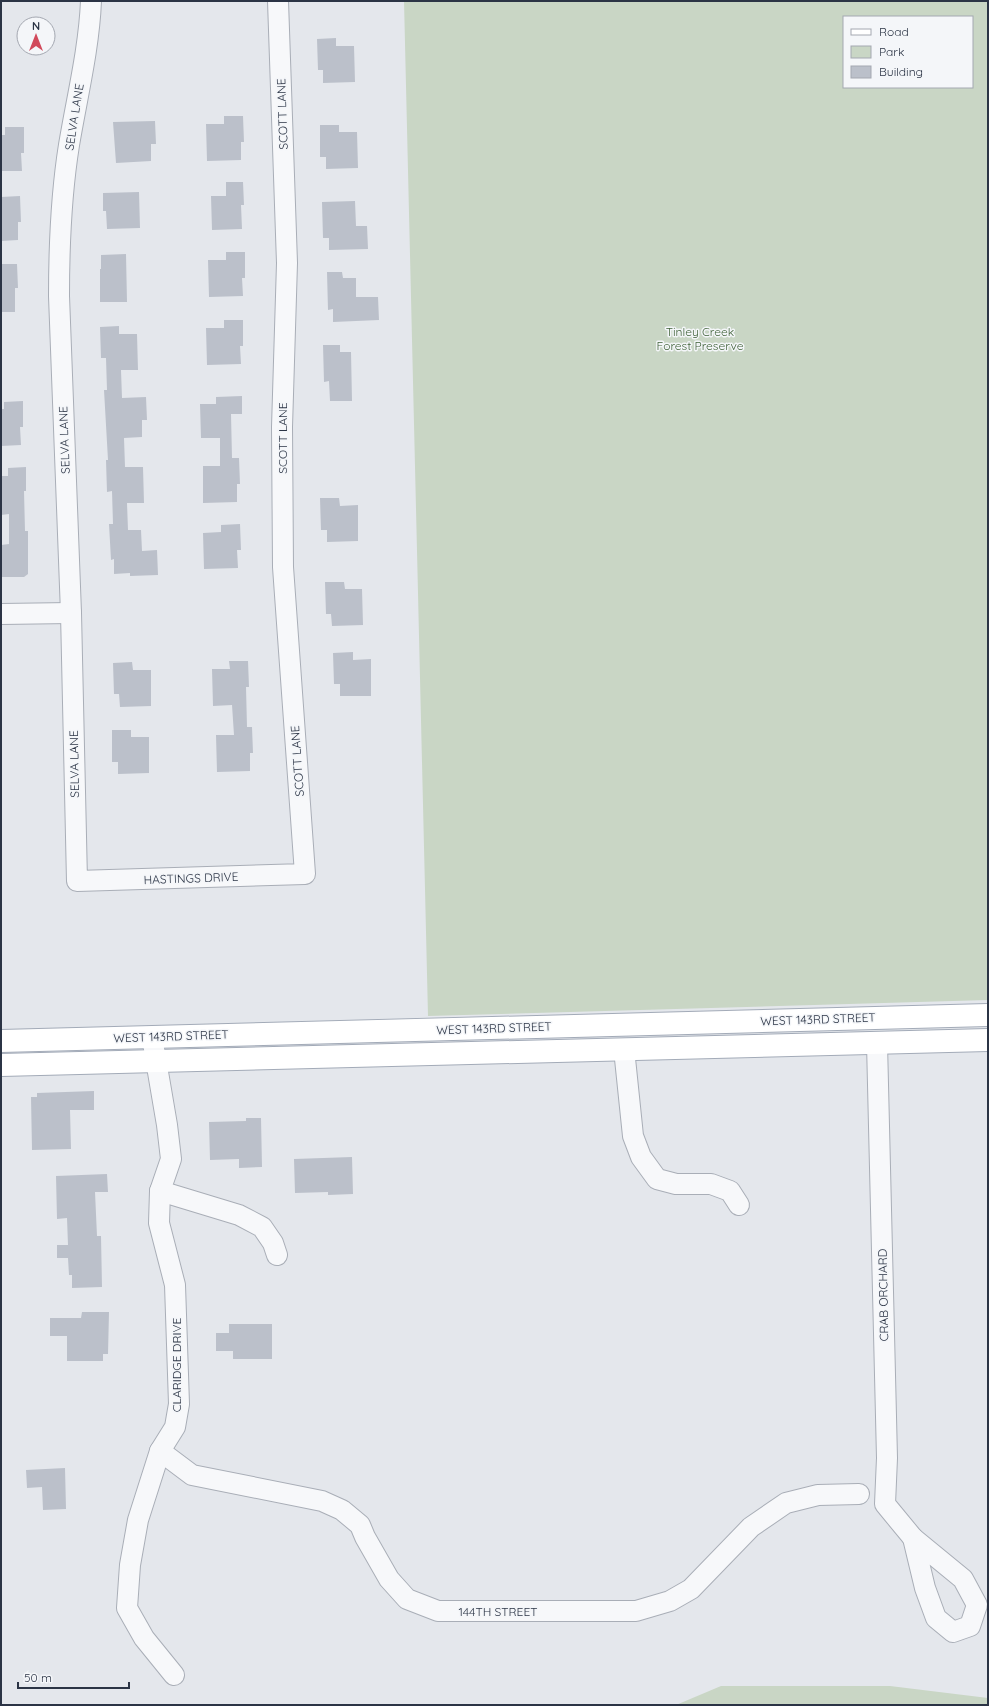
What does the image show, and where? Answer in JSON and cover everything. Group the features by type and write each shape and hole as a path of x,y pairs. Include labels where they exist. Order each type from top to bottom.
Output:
{"main road":[{"name":"WEST 143RD STREET","path":"1,1041 988,1014"},
{"name":"WEST 143RD STREET","path":"1,1065 988,1040"}],"street":[{"name":"SELVA LANE","path":"77,881 71,613 59,304 59,254 63,189 77,99 90,30 91,1"},
{"name":"SCOTT LANE","path":"278,1 287,249 282,427 283,567 304,874"},
{"path":"1,614 71,613"},
{"name":"HASTINGS DRIVE","path":"77,881 304,874"},
{"name":"CLARIDGE DRIVE","path":"152,1037 167,1125 171,1160 160,1191 159,1223 174,1285 179,1404 175,1427 160,1451 138,1520 130,1565 127,1608 144,1638 174,1675"},
{"name":"CRAB ORCHARD","path":"877,1042 887,1458 885,1504 913,1538"},
{"path":"624,1049 633,1136 641,1157 657,1178 676,1184 711,1184 730,1191 739,1205"},
{"path":"160,1191 239,1215 262,1227 273,1243 277,1255"},
{"name":"144TH STREET","path":"160,1451 192,1475 322,1501 342,1510 360,1525 388,1578 408,1599 438,1611 636,1611 670,1601 691,1589 751,1527 786,1503 818,1495 859,1494"}],"green space":[{"name":"Tinley Creek Forest Preserve","path":"404,1 988,1 988,1000 428,1016"},
{"path":"721,1686 890,1686 988,1698 988,1705 676,1705"}],"building":[{"path":"336,38 336,46 354,46 355,82 323,83 323,70 318,70 317,39"},
{"path":"224,116 243,116 244,142 241,142 241,160 207,161 206,124 224,124"},
{"path":"155,121 156,144 151,144 151,161 116,163 113,122"},
{"path":"320,125 339,125 339,132 357,132 358,168 326,169 326,157 320,157"},
{"path":"5,127 24,127 24,153 21,153 22,171 1,171 1,135 5,135"},
{"path":"226,182 243,182 244,205 241,205 242,229 212,230 211,196 226,196"},
{"path":"139,192 140,228 107,229 106,211 103,211 103,193"},
{"path":"20,196 21,222 18,222 18,240 1,241 1,197"},
{"path":"355,201 356,226 367,226 368,249 329,250 329,238 323,238 322,202"},
{"path":"226,252 245,252 245,278 242,278 243,296 209,297 208,260 226,260"},
{"path":"126,254 127,302 100,302 101,255"},
{"path":"1,264 17,264 18,288 15,288 15,312 1,312"},
{"path":"327,272 342,272 343,278 356,278 356,297 378,297 379,320 333,322 333,309 328,310"},
{"path":"224,320 243,320 243,346 240,346 241,364 207,365 206,328 224,328"},
{"path":"119,326 119,334 137,334 138,370 121,370 122,398 146,397 147,420 142,420 142,437 124,438 125,467 143,467 144,503 127,503 128,530 141,530 142,551 157,550 158,575 130,576 130,573 114,574 114,559 111,560 109,524 113,524 112,491 107,492 106,460 108,460 104,390 107,390 106,358 101,358 100,327"},
{"path":"323,345 340,345 340,352 351,352 352,401 330,401 329,381 324,382"},
{"path":"242,396 242,414 231,414 232,458 239,458 240,484 237,484 237,502 203,503 203,466 220,466 220,438 201,438 200,404 216,404 216,397"},
{"path":"23,401 23,427 20,427 21,445 1,446 1,409 4,409 4,402"},
{"path":"26,467 26,491 24,491 25,531 28,531 28,574 24,577 1,577 1,545 9,544 9,514 1,515 1,476 8,476 8,468"},
{"path":"320,498 339,498 340,506 358,505 358,541 327,542 327,530 321,530"},
{"path":"240,524 241,550 237,550 238,568 204,569 203,533 221,532 221,525"},
{"path":"325,582 344,582 345,589 362,589 363,625 332,626 331,614 326,614"},
{"path":"353,652 353,660 371,659 371,696 340,696 340,684 334,684 333,653"},
{"path":"229,661 248,661 249,687 246,687 247,727 252,727 253,753 250,753 250,771 217,772 216,735 234,735 232,705 213,706 212,669 230,669"},
{"path":"132,662 133,670 151,670 151,706 120,707 119,694 114,694 113,663"},
{"path":"112,730 131,730 131,737 149,737 149,773 118,774 118,762 112,762"},
{"path":"94,1091 94,1110 70,1110 71,1149 32,1150 31,1097 37,1097 37,1093"},
{"path":"246,1118 261,1118 262,1167 239,1168 239,1159 210,1160 209,1122 246,1121"},
{"path":"352,1157 353,1194 328,1195 328,1192 295,1193 294,1159"},
{"path":"107,1174 108,1192 95,1192 97,1236 101,1236 102,1287 72,1288 72,1275 69,1275 68,1258 57,1258 57,1245 68,1245 67,1218 57,1219 56,1176"},
{"path":"82,1312 109,1312 108,1354 103,1354 103,1361 67,1361 67,1336 50,1336 50,1318 81,1318"},
{"path":"229,1324 272,1324 272,1359 233,1359 233,1351 216,1351 216,1333 229,1333"},
{"path":"65,1468 66,1509 43,1510 42,1487 27,1488 26,1470"}]}
